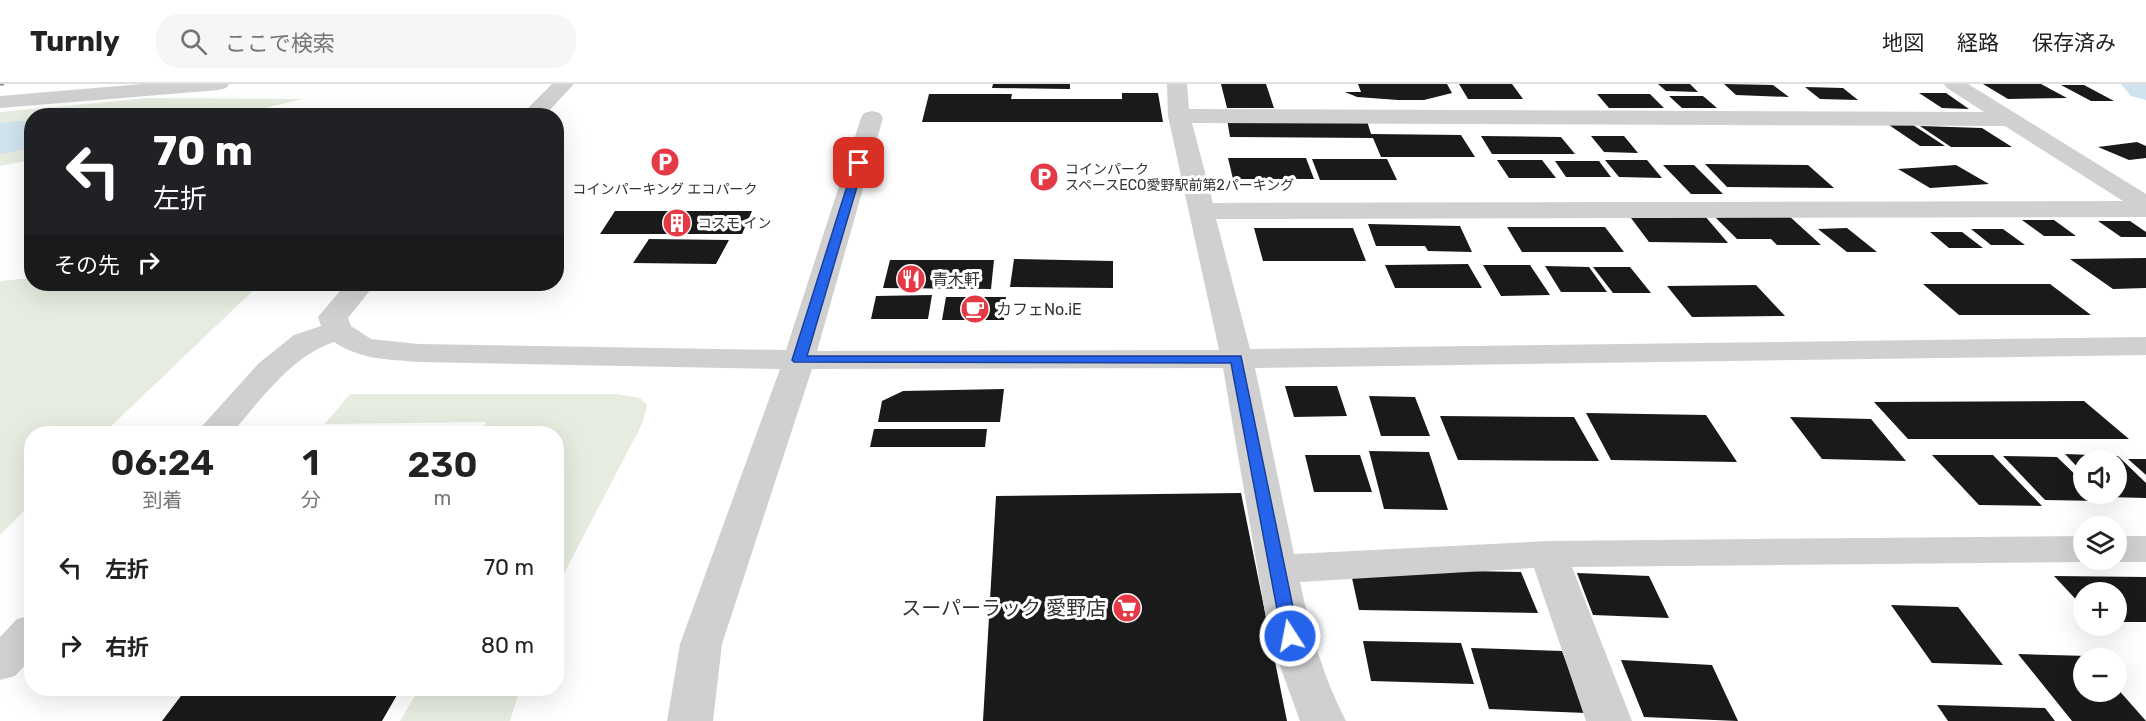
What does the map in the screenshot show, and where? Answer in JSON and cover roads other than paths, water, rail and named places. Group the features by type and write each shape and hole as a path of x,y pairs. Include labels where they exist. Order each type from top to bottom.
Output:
{"street":[{"path":"0,102 219,84"},
{"path":"539,108 564,84"},
{"path":"1177,84 1179,116 1237,359 1290,636 1316,709 1323,721"},
{"path":"1954,84 2146,207"},
{"path":"1179,116 2007,119"},
{"path":"690,721 701,644 799,360 872,118"},
{"path":"1200,211 2146,207"},
{"path":"355,291 333,317 337,331 363,346 418,353 799,360 1237,359 2146,346"},
{"path":"219,426 270,370 305,342 337,331"},
{"path":"1278,569 1548,554 2073,549"},
{"path":"2127,549 2146,549"},
{"path":"1548,554 1609,721"},
{"path":"0,664 24,638"}],"water":[{"path":"24,121 24,149 0,154 0,123"}],"waterway":[{"path":"2143,84 2146,87"}],"place":[{"name":"コインパーキング エコパーク","path":"665,162"},
{"name":"コインパーク スペースECO愛野駅前第2パーキング","path":"1044,177"},
{"name":"コスモ イン","path":"677,223"},
{"name":"青木軒","path":"911,279"},
{"name":"カフェNo.iE","path":"975,309"},
{"name":"スーパーラック 愛野店","path":"1127,608"}]}
